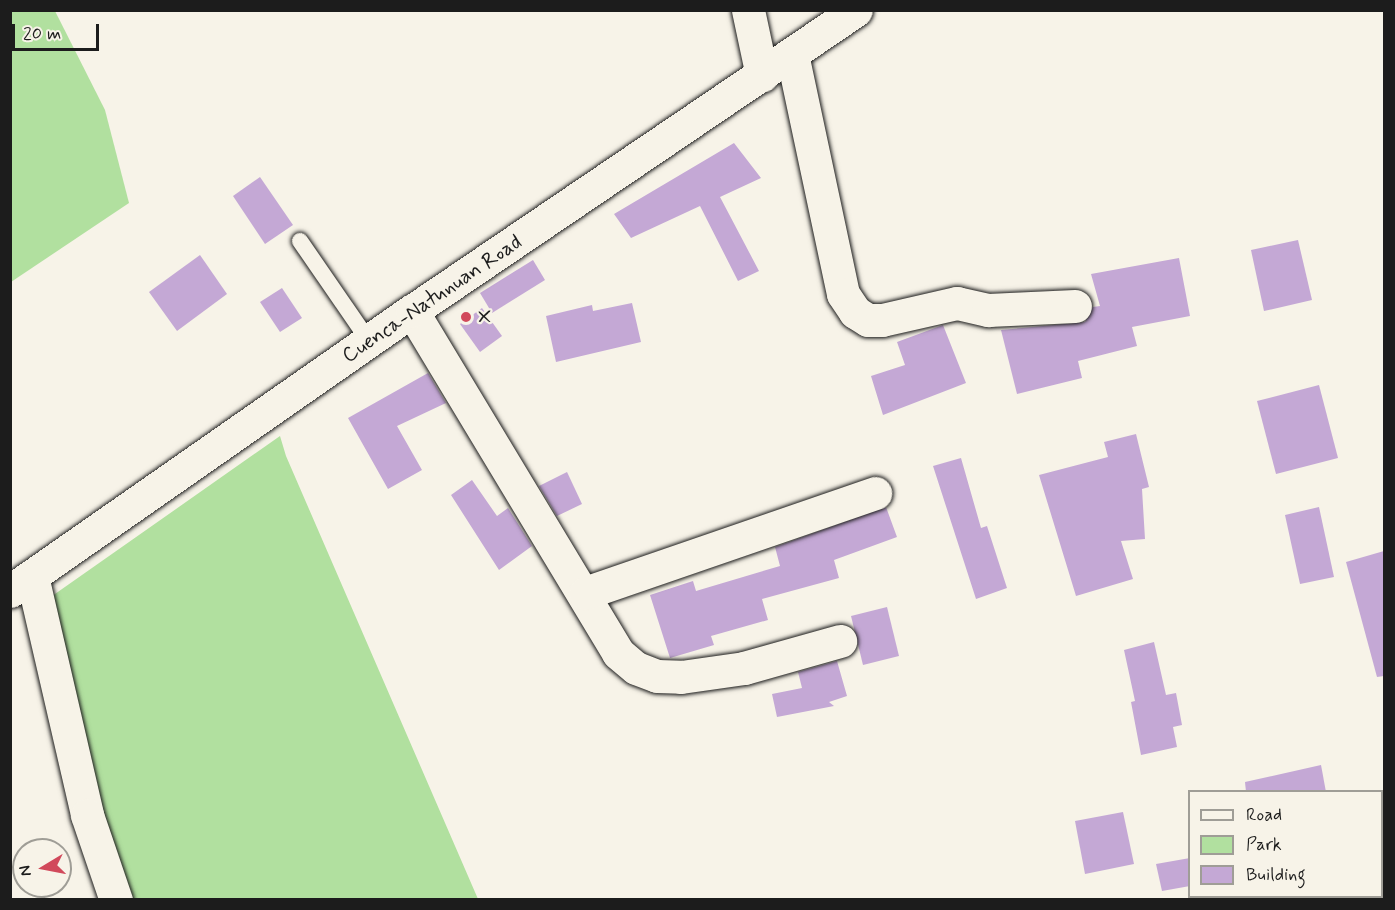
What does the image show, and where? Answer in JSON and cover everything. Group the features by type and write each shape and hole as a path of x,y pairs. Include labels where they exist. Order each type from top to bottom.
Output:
{"street":[{"path":"748,10 762,76"},
{"name":"Cuenca-Natunuan Road","path":"21,584 412,311 762,76 856,10"},
{"path":"792,54 843,294 855,312 868,320 882,320 957,303 988,310 1075,306"},
{"path":"412,311 585,593 618,653 636,668 657,676 681,677 744,668 840,641"},
{"path":"585,593 875,493"},
{"path":"21,584 87,815 116,900"}],"lane":[{"path":"300,241 369,341"}],"green space":[{"path":"11,10 55,11 105,110 129,203 11,282"},
{"path":"280,436 286,456 478,899 119,899 35,608"}],"building":[{"path":"734,143 761,178 720,197 759,271 738,281 700,206 631,238 614,214"},
{"path":"260,177 293,225 265,244 233,196"},
{"path":"1298,240 1312,300 1264,311 1251,250"},
{"path":"200,255 227,294 177,331 149,292"},
{"path":"1179,258 1190,316 1132,327 1137,346 1078,361 1082,378 1017,394 1001,330 1085,322 1093,307 1100,306 1091,274"},
{"path":"533,260 545,280 492,313 480,293"},
{"path":"282,288 302,318 280,332 260,302"},
{"path":"632,303 641,342 556,362 546,316 592,305 593,311"},
{"path":"482,308 502,336 480,352 460,324"},
{"path":"943,325 966,383 883,415 871,376 905,365 897,342"},
{"path":"428,373 446,403 397,426 422,470 388,489 348,418"},
{"path":"1319,385 1338,458 1276,474 1257,401"},
{"path":"1136,434 1149,487 1142,489 1145,539 1121,541 1133,579 1076,596 1039,475 1108,457 1104,442"},
{"path":"961,458 981,528 987,526 1007,588 976,599 933,466"},
{"path":"567,472 582,504 557,516 539,486"},
{"path":"472,480 497,516 508,508 532,546 499,570 451,495"},
{"path":"886,507 897,537 834,560 839,578 762,599 768,620 711,636 714,645 670,658 650,595 693,581 696,591 780,566 775,547"},
{"path":"1319,507 1334,577 1300,584 1285,515"},
{"path":"1384,551 1384,676 1377,677 1346,562"},
{"path":"887,607 899,656 863,665 851,616"},
{"path":"1154,642 1166,695 1176,693 1182,725 1173,727 1177,747 1141,755 1131,702 1135,701 1124,650"},
{"path":"837,661 847,696 829,702 834,706 777,717 772,694 802,688 798,672"},
{"path":"1321,765 1326,790 1246,790 1245,782"},
{"path":"1123,812 1134,864 1085,874 1075,821"},
{"path":"1188,858 1188,886 1162,891 1156,864"}],"place":[{"name":"X","path":"466,317"}]}
